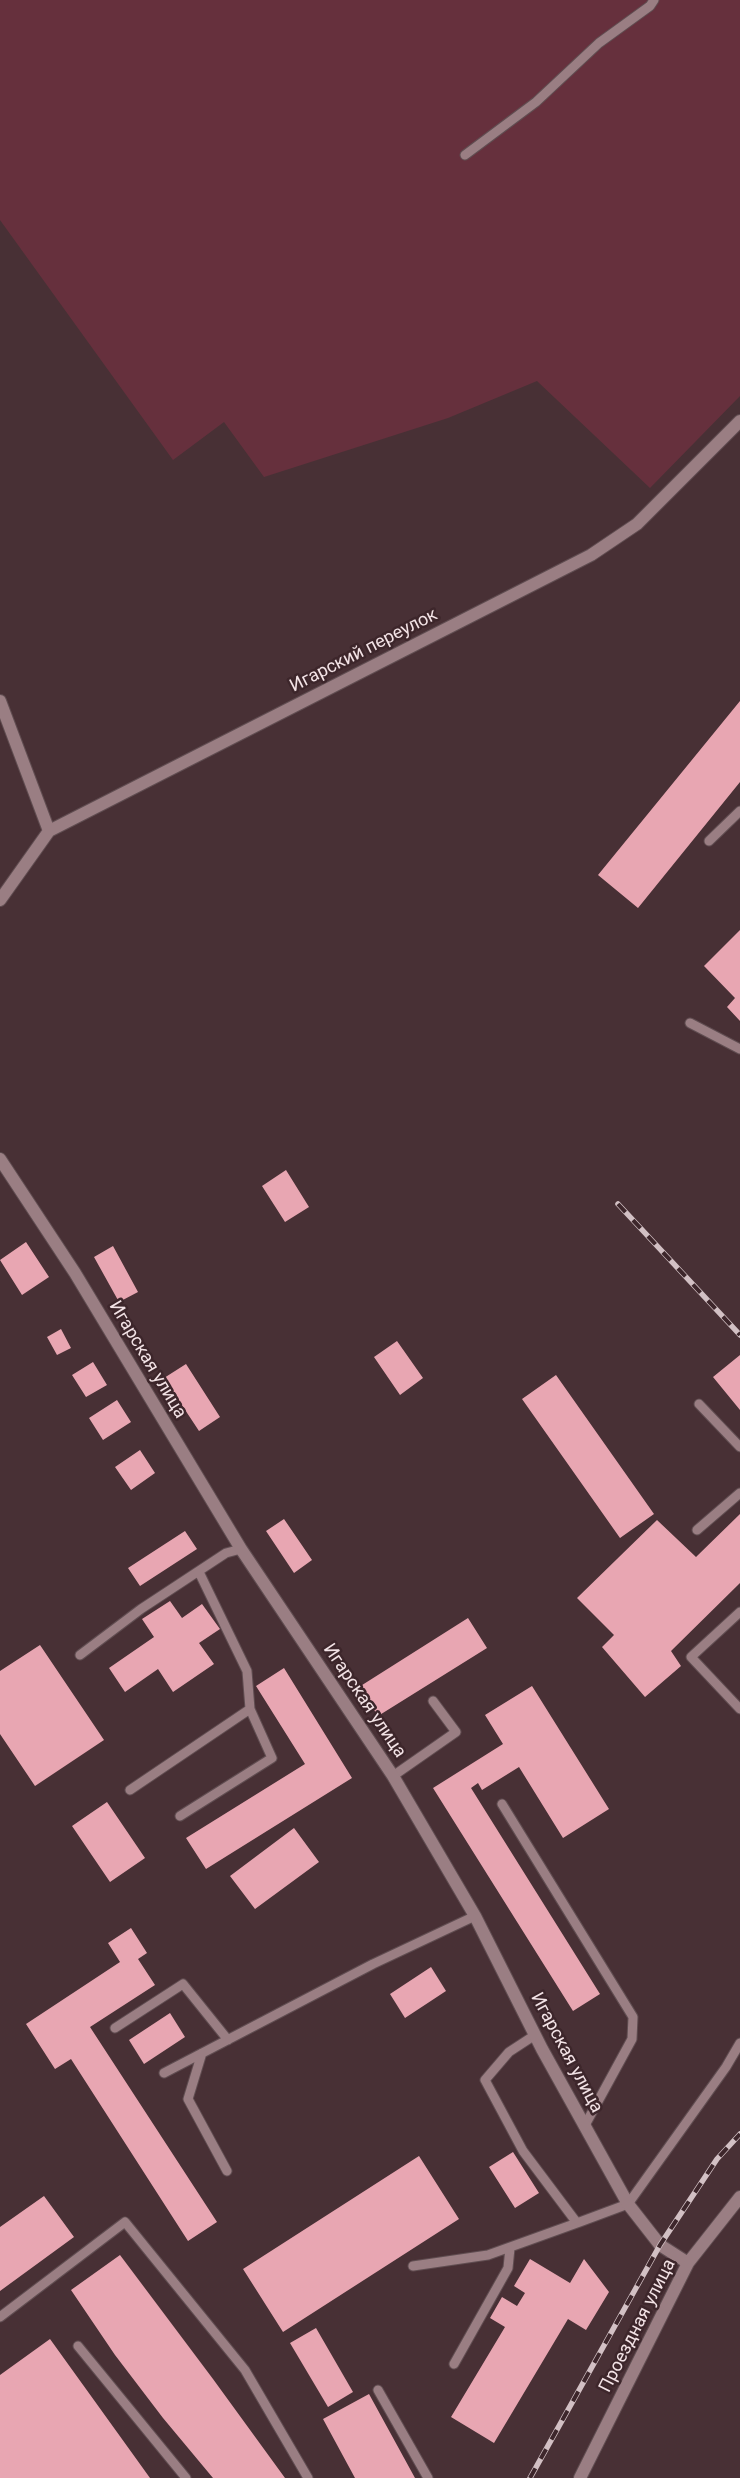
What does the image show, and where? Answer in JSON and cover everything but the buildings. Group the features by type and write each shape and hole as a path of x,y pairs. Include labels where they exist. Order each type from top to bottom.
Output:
{"street":[{"name":"Игарский переулок","path":"0,900 49,831 591,555 637,524 740,421"},
{"path":"0,701 49,831"},
{"name":"Игарская улица","path":"0,1158 75,1273 241,1549 393,1776 475,1916 535,2035 628,2204 660,2245 688,2263"},
{"name":"Проездная улица","path":"580,2478 688,2263 740,2198"}],"lane":[{"path":"464,155 536,102 599,44 650,6 654,0"},
{"path":"709,841 740,811"},
{"path":"690,1023 740,1049"},
{"path":"699,1404 740,1447"},
{"path":"697,1530 740,1493"},
{"path":"80,1655 141,1609 226,1553 241,1549"},
{"path":"180,1816 272,1758 250,1709 247,1671 199,1572"},
{"path":"740,1612 691,1657 740,1708"},
{"path":"393,1776 456,1732 433,1701"},
{"path":"130,1790 250,1709"},
{"path":"502,1804 633,2017 632,2039 584,2127"},
{"path":"164,2073 374,1964 475,1916"},
{"path":"115,2028 183,1984 228,2040"},
{"path":"535,2035 510,2052 485,2080 523,2151 577,2223"},
{"path":"413,2266 488,2255 628,2204 726,2067 740,2042"},
{"path":"202,2053 188,2099 226,2171"},
{"path":"0,2317 125,2222 245,2370 308,2478"},
{"path":"454,2364 508,2268 510,2248"},
{"path":"78,2346 186,2478"},
{"path":"378,2390 428,2478"}],"shaded area":[{"path":"0,0 740,0 740,396 650,488 537,381 448,418 264,477 224,422 173,460 0,220"}],"railway":[{"path":"618,1204 740,1335"},
{"path":"530,2478 660,2245 717,2159 740,2134"}]}
